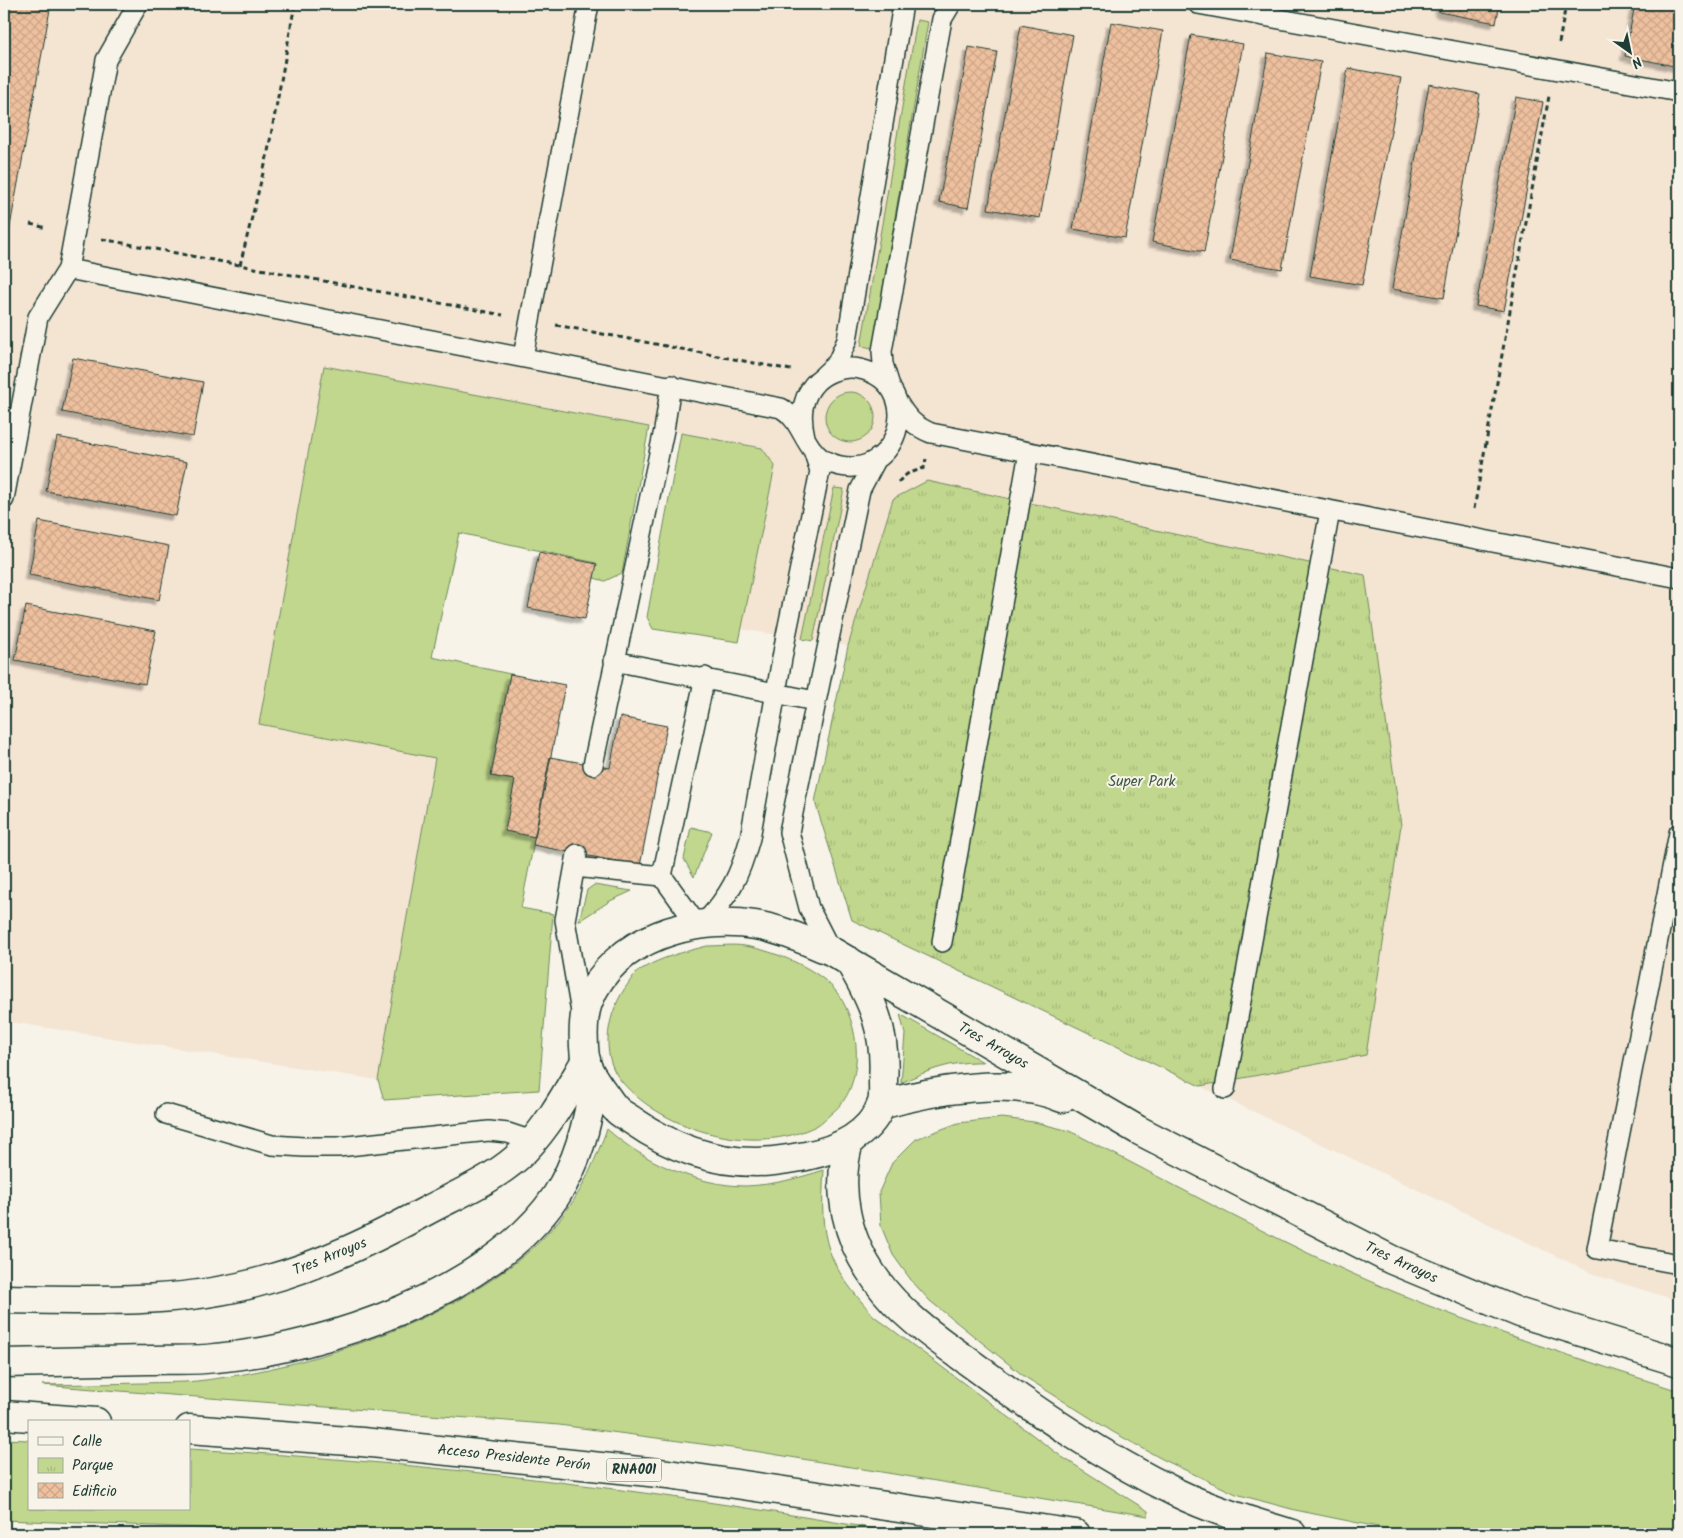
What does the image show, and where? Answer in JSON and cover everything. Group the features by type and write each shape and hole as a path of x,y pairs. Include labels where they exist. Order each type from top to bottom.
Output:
{"main road":[{"name":"Tres Arroyos","path":"4,1363 216,1358 272,1350 339,1334 381,1318 421,1300 479,1267 505,1249 524,1232 555,1198 571,1168 589,1118 590,1070 583,1026 588,1000 607,969 624,954 646,941 700,925 753,925 781,930 840,956 1138,1130 1392,1260 1520,1313 1679,1362"},
{"path":"590,1070 616,1109 669,1143 699,1154 725,1160 757,1162 822,1152 849,1142 868,1124 882,1105 884,1068 882,1039 876,1012 840,956"},
{"name":"Tres Arroyos","path":"4,1299 131,1300 211,1292 265,1281 366,1244 490,1177 524,1151 590,1070"},
{"name":"Tres Arroyos","path":"882,1105 956,1090 1030,1088 1051,1093 1138,1130"},
{"path":"849,1142 844,1160 842,1194 847,1219 859,1251 872,1273 903,1311 924,1330 1005,1389 1069,1432 1123,1464 1176,1492 1239,1518 1292,1534"},
{"path":"4,1415 70,1420"},
{"name":"Acceso Presidente Perón","path":"190,1429 362,1442 668,1474 1076,1534"}],"lane":[{"path":"4,500 38,317 68,269 106,60 138,4"},
{"path":"523,357 589,4"},
{"path":"583,1026 565,920 576,860 662,876 700,925 730,893 742,869 750,838 776,692 820,470 801,422 802,406 816,383 837,363 847,340 903,4"},
{"path":"840,956 809,908 790,832 815,701 860,490 880,457 893,442 899,427 894,396 883,364 882,351 942,19 951,4"},
{"path":"1198,4 1679,92"},
{"path":"68,269 671,385 781,408 796,420 809,444 825,460 840,466 856,467 880,457 909,436 931,433"},
{"path":"781,408 835,370 852,368 869,372 883,380 907,418 918,427 931,433 1679,578"},
{"path":"593,765 664,430 671,385"},
{"path":"942,942 1029,452"},
{"path":"1225,1089 1330,511"},
{"path":"614,661 705,677 815,701"},
{"path":"662,876 705,677"},
{"path":"1679,833 1597,1249 1679,1264"},
{"path":"166,1114 272,1145 338,1147 489,1131 508,1133 532,1141"}],"path":[{"path":"240,264 267,157 295,4"},
{"path":"1474,509 1566,4"},
{"path":"30,224 798,372"},
{"path":"893,485 907,474 924,468 931,433"}],"shaded area":[{"path":"4,4 1679,4 1679,1301 1598,1276 852,920 815,802 848,646 741,629 775,467 762,448 324,366 259,724 435,757 378,1080 4,1021"}],"green space":[{"path":"917,20 928,22 873,348 861,346"},
{"path":"324,366 649,427 622,573 605,581 594,578 596,563 459,533 432,657 510,674 491,776 515,780 535,837 521,908 553,914 539,1090 384,1100 378,1080 435,758 259,724"},
{"path":"845,392 855,392 868,399 875,412 875,422 868,435 855,442 845,442 836,438 829,431 825,422 825,412 829,403 836,396"},
{"path":"681,433 762,448 775,466 739,642 653,629 647,617"},
{"name":"Super Park","path":"927,481 1365,575 1401,825 1366,1055 1200,1086 852,920 815,802 848,646 893,499"},
{"path":"834,488 844,489 813,641 802,639"},
{"path":"691,827 712,832 694,877 684,859"},
{"path":"594,885 632,891 610,901 579,921 587,890"},
{"path":"731,945 757,948 796,962 830,985 843,1001 855,1036 856,1062 854,1076 850,1089 843,1101 818,1125 792,1135 766,1139 713,1134 686,1126 662,1114 640,1099 622,1082 615,1071 610,1059 608,1033 615,1006 632,978 640,970 656,962 673,955 707,946"},
{"path":"900,1014 983,1062 961,1063 941,1067 901,1083 905,1034"},
{"path":"1002,1118 1034,1122 1070,1131 1228,1214 1349,1272 1425,1305 1533,1344 1679,1391 1679,1534 1412,1534 1295,1510 1236,1494 1162,1459 1113,1432 1025,1377 930,1301 911,1280 893,1255 881,1226 879,1192 892,1163 916,1139 958,1123"},
{"path":"607,1129 621,1141 654,1161 672,1170 709,1182 746,1186 766,1184 786,1181 824,1170 823,1215 829,1250 845,1281 874,1316 1062,1457 1148,1511 1148,1516 754,1451 559,1425 42,1385 184,1382 244,1374 294,1363 347,1348 399,1328 449,1305 495,1277 535,1246 573,1201 590,1171"},
{"path":"4,1439 28,1440 28,1510 190,1510 190,1449 368,1462 548,1481 726,1505 904,1534 355,1534 4,1520"}],"building":[{"path":"4,4 51,4 4,259"},
{"path":"1441,4 1500,4 1496,23 1439,12"},
{"path":"1635,4 1679,4 1679,67 1625,56"},
{"path":"1111,22 1163,31 1125,238 1073,229"},
{"path":"1021,25 1073,35 1040,218 988,209"},
{"path":"1191,35 1243,44 1204,252 1152,242"},
{"path":"969,47 997,52 968,208 939,202"},
{"path":"1268,53 1321,62 1282,269 1230,260"},
{"path":"1348,68 1401,78 1362,285 1310,276"},
{"path":"1429,84 1480,94 1444,298 1392,289"},
{"path":"1516,97 1543,102 1504,311 1476,306"},
{"path":"73,358 203,382 193,437 62,412"},
{"path":"57,437 187,462 176,516 46,491"},
{"path":"39,521 169,546 159,600 29,575"},
{"path":"539,552 597,564 585,619 528,608"},
{"path":"26,606 156,631 145,684 15,660"},
{"path":"510,674 565,685 535,837 505,831 515,780 491,776"},
{"path":"620,717 667,726 640,866 533,845 550,757 610,768"}]}
